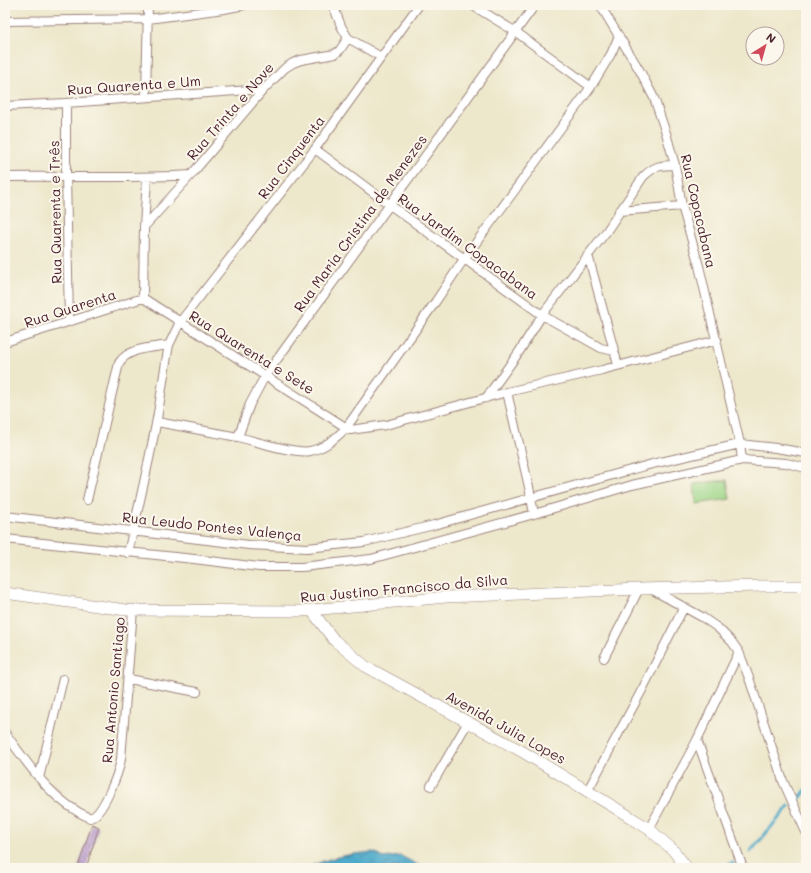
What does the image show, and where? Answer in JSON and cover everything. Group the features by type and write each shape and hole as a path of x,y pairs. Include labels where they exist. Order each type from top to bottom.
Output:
{"main road":[{"name":"Rua Justino Francisco da Silva","path":"5,593 133,610 312,611 446,597 645,588 806,586"},
{"name":"Avenida Julia Lopes","path":"312,611 334,640 365,666 523,752 588,790 649,829 673,850 686,868"}],"street":[{"path":"146,97 148,5"},
{"path":"5,21 148,19 244,5"},
{"path":"333,5 341,26 348,38 380,57"},
{"name":"Rua Cinquenta","path":"128,553 157,422 169,345 180,322 315,149 419,5"},
{"path":"472,5 516,32 591,87"},
{"name":"Rua Maria Cristina de Menezes","path":"238,437 250,404 265,376 536,5"},
{"name":"Rua Copacabana","path":"600,5 654,98 676,165 682,206 699,266 717,340 740,444 742,460"},
{"path":"157,422 238,437 296,451 310,451 329,443 346,428 464,259 591,87 611,54 619,36"},
{"name":"Rua Trinta e Nove","path":"144,227 191,175 264,89 285,68 293,63 306,59 335,54 340,50 348,38"},
{"name":"Rua Quarenta e Um","path":"5,106 264,89"},
{"name":"Rua Quarenta e Três","path":"66,103 69,321"},
{"name":"Rua Jardim Copacabana","path":"315,149 542,315 601,348 614,351"},
{"path":"486,398 519,352 542,315 606,232 643,177 650,170 663,166 676,165"},
{"path":"5,177 66,176 147,178 191,175"},
{"path":"143,298 144,227 147,178"},
{"path":"619,211 682,206"},
{"path":"588,255 618,365"},
{"name":"Rua Quarenta e Sete","path":"143,298 346,428"},
{"name":"Rua Quarenta","path":"5,342 143,298"},
{"path":"346,428 355,430 386,425 507,392 602,370 717,340"},
{"path":"87,500 119,363 123,356 131,352 169,345"},
{"path":"507,392 532,498 534,514"},
{"name":"Rua Leudo Pontes Valença","path":"5,516 249,545 307,548 364,542 434,525 652,464 740,444 806,453"},
{"path":"5,539 259,567 302,567 371,559 632,485 742,460 786,463 806,468"},
{"path":"604,658 645,588 684,607 718,628 740,652 783,781 806,832"},
{"path":"588,790 642,690 684,607"},
{"name":"Rua Antonio Santiago","path":"39,778 59,798 90,818 96,815 107,796 120,768 129,679 133,610"},
{"path":"649,829 697,740 740,652"},
{"path":"39,778 63,678"},
{"path":"129,679 196,692"},
{"path":"431,786 468,722"},
{"path":"5,733 39,778"},
{"path":"697,740 743,868"}],"green space":[{"path":"727,480 730,499 696,504 694,484"}],"water":[{"path":"373,852 379,854 382,858 401,856 424,868 307,868 323,861 339,857"},
{"path":"436,866 458,866 462,868 424,868"}],"building":[{"path":"92,824 99,827 86,868 78,867"}],"waterway":[{"path":"800,798 806,790"},
{"path":"750,852 789,806"},
{"path":"717,868 733,863"}]}
